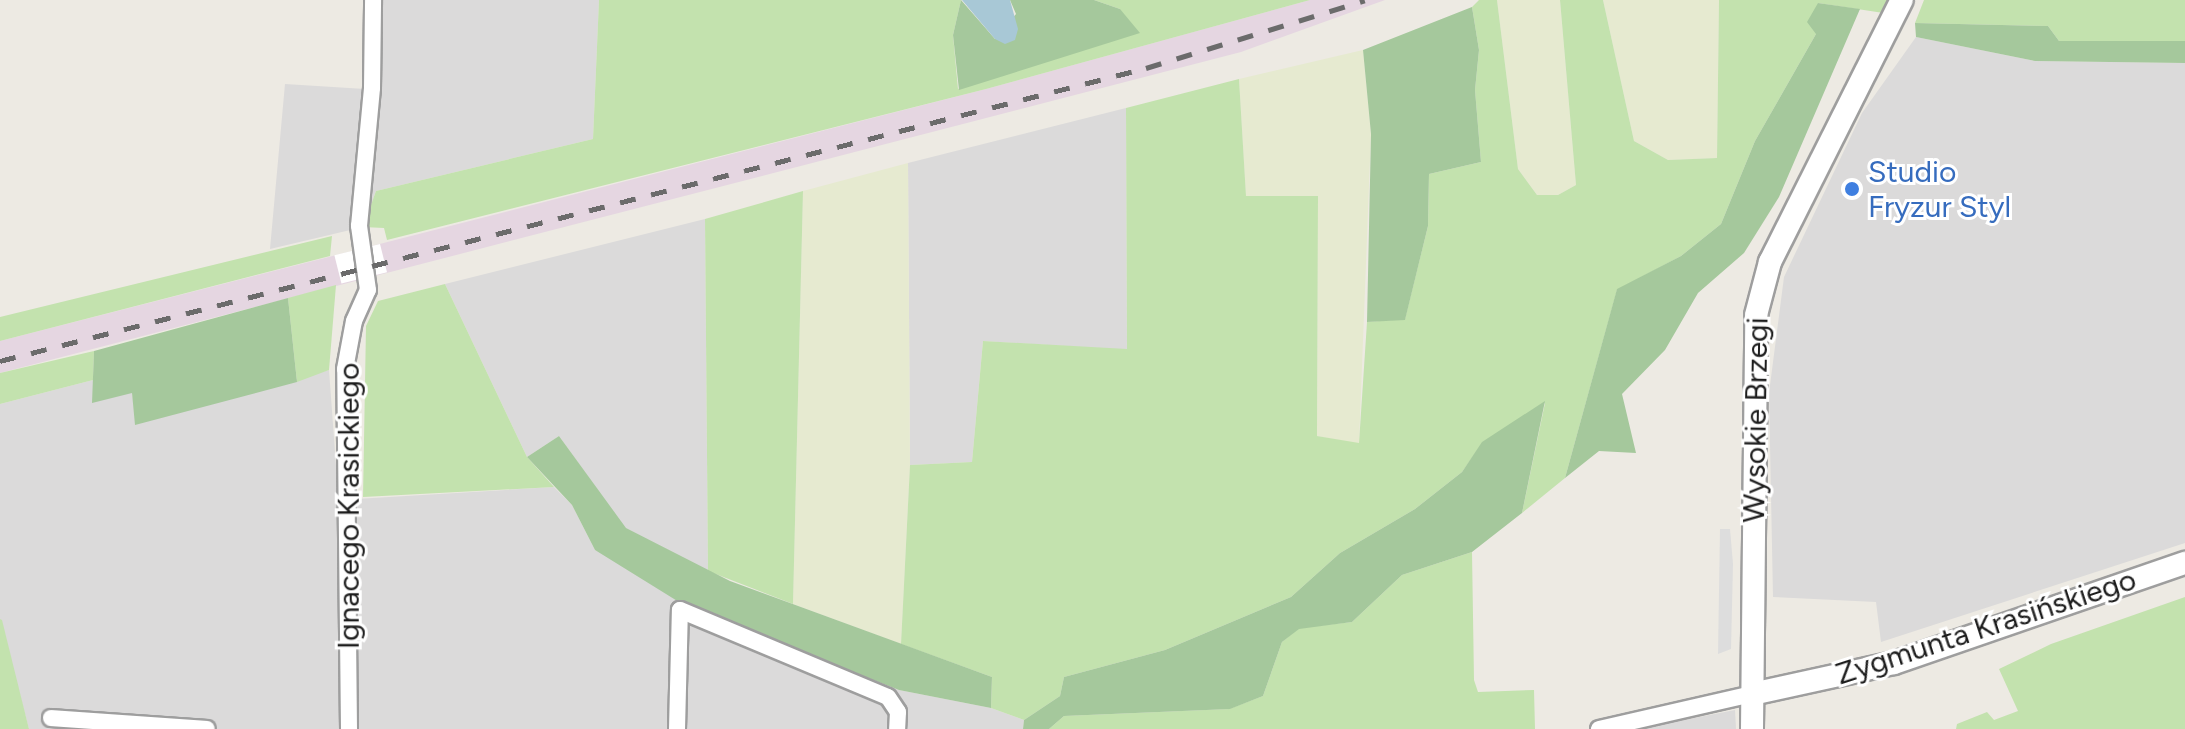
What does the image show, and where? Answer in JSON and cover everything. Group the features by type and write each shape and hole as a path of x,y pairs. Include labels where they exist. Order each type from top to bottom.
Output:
{"street":[{"name":"Ignacego Krasickiego","path":"349,729 345,369 354,321 368,290 359,226 372,88 373,0"},
{"name":"Wysokie Brzegi","path":"1752,729 1755,353 1762,287 1902,0"},
{"name":"Zygmunta Krasińskiego","path":"1599,729 1894,663 2185,563"},
{"path":"677,729 680,610 888,697 898,712 897,729"},
{"path":"51,718 207,729"}],"shaded area":[{"path":"382,0 599,0 593,139 376,191 363,227 270,249 285,84 381,90"},
{"path":"1310,0 1385,0 1241,52 0,373 0,341 986,89"},
{"path":"1916,37 2035,61 2185,63 2185,543 1881,642 1876,602 1773,597 1769,393 1784,277 1862,113"},
{"path":"1126,108 1127,350 983,341 972,462 910,465 908,163"},
{"path":"705,219 708,571 625,528 559,436 527,457 445,284"},
{"path":"329,370 340,520 340,729 29,729 0,619 0,404 93,380 93,402 132,392 136,424"},
{"path":"554,487 572,505 595,550 899,690 991,708 1024,720 1023,729 358,729 356,499"},
{"path":"1720,529 1730,529 1733,564 1731,649 1718,654"},
{"path":"1735,710 1736,729 1644,729 1653,726"}],"green space":[{"path":"599,0 961,0 953,35 958,89 1120,9 1094,0 1310,0 986,89 387,240 384,228 363,227 376,191 593,139"},
{"path":"961,0 995,39 1016,14 1010,0 1094,0 1120,9 1140,33 959,90 953,35"},
{"path":"1479,0 1497,0 1518,169 1537,195 1558,195 1576,185 1560,0 1603,0 1634,141 1668,160 1717,158 1719,0 1896,0 1890,14 1818,3 1816,34 1755,141 1721,224 1681,256 1617,290 1565,478 1522,513 1545,403 1483,442 1462,472 1415,509 1340,553 1291,597 1165,650 1064,677 1060,696 1024,720 991,708 992,677 901,644 910,465 972,462 983,341 1127,349 1126,108 1239,79 1246,196 1318,196 1317,436 1359,443 1367,322 1405,319 1428,226 1429,174 1481,162 1475,90 1479,50 1472,7"},
{"path":"1497,0 1560,0 1576,185 1558,195 1537,195 1518,169"},
{"path":"1603,0 1719,0 1717,158 1668,160 1634,141"},
{"path":"1924,0 2185,0 2185,41 2059,41 2048,26 1915,23"},
{"path":"1818,3 1860,9 1779,197 1744,253 1698,293 1665,350 1622,394 1636,453 1599,451 1565,478 1617,289 1681,256 1721,224 1755,141 1816,34 1807,22"},
{"path":"1472,7 1479,50 1475,90 1481,162 1429,174 1428,226 1405,320 1367,322 1371,134 1363,50"},
{"path":"1915,23 2048,26 2059,41 2185,41 2185,63 2035,61 1916,37"},
{"path":"1363,50 1371,134 1359,444 1317,436 1318,196 1246,197 1239,79"},
{"path":"908,163 910,465 901,644 793,604 803,191"},
{"path":"803,191 793,604 708,571 705,219"},
{"path":"332,236 330,256 0,341 0,317"},
{"path":"445,284 527,457 554,487 363,497 366,326 378,301"},
{"path":"336,285 329,370 297,382 288,298"},
{"path":"288,298 297,382 135,425 132,393 92,403 94,351"},
{"path":"94,351 93,380 0,404 0,373"},
{"path":"1545,401 1522,513 1472,552 1402,575 1352,622 1299,629 1282,642 1263,696 1230,709 1064,716 1049,729 1023,729 1024,720 1060,696 1064,677 1165,650 1291,597 1340,553 1415,509 1462,472 1482,442"},
{"path":"559,436 626,528 730,581 992,677 991,708 899,690 687,607 595,550 572,505 527,457"},
{"path":"1472,552 1474,680 1478,692 1534,690 1535,729 1049,729 1064,716 1229,709 1263,696 1282,642 1299,628 1352,622 1402,575"},
{"path":"2185,597 2185,729 1956,729 1957,724 1987,712 1994,720 2018,711 1999,669 2051,644"},
{"path":"2,620 29,729 0,729"}],"water":[{"path":"962,0 1010,0 1018,29 1015,40 1005,44 995,39"}],"pier":[{"path":"380,244 387,272 341,284 334,255"}],"railway":[{"path":"0,361 1146,68 1365,0"}],"place":[{"name":"Studio Fryzur Styl","path":"1852,189"}]}
